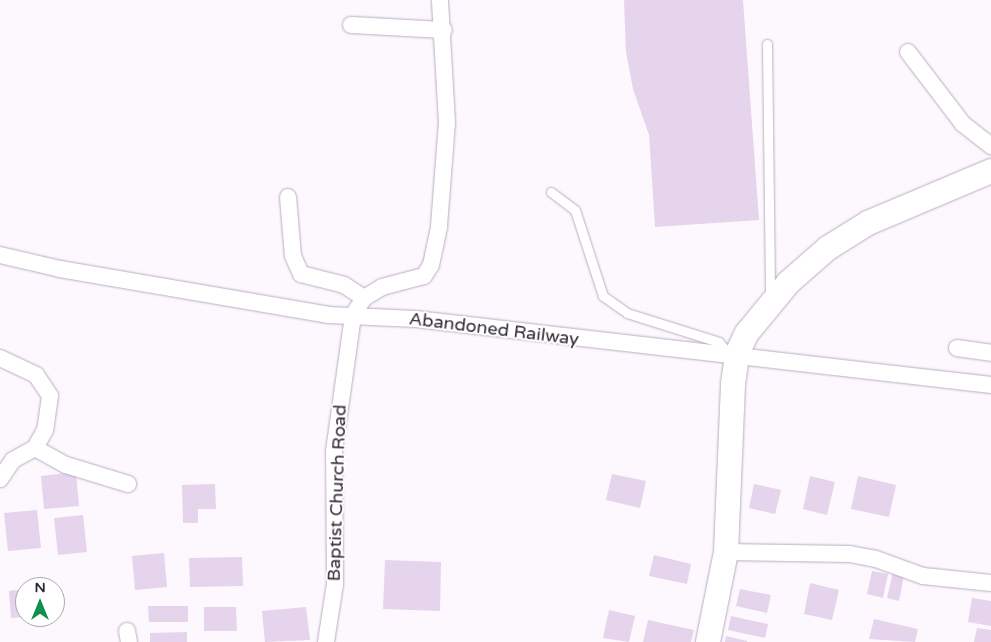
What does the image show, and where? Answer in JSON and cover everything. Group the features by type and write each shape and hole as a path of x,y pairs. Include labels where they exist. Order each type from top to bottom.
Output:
{"street":[{"path":"353,314 364,298 382,287 424,276 431,265 439,226 447,123 444,30 440,0"},
{"path":"351,25 444,30"},
{"path":"908,52 963,124 991,146"},
{"path":"708,642 726,552 733,354 755,322 802,270 850,234 868,223 991,171"},
{"path":"288,197 292,256 301,274 344,285 364,298"},
{"name":"Abandoned Railway","path":"0,255 60,269 329,315 353,314 733,354 991,385"},
{"name":"Baptist Church Road","path":"326,642 335,584 334,451 346,348 353,314"},
{"path":"958,348 991,353"},
{"path":"0,358 36,375 50,396 45,430 35,448 14,460 0,479"},
{"path":"35,448 66,465 128,484"},
{"path":"726,552 850,554 876,559 923,576 991,583"}],"lane":[{"path":"766,44 770,306"},
{"path":"550,192 575,210 603,296 627,313 719,342 733,354"}],"building":[{"path":"624,0 743,0 759,220 655,227 649,135 633,89 626,52"},
{"path":"76,472 79,506 44,509 41,476"},
{"path":"612,474 646,481 640,508 606,500"},
{"path":"810,476 835,482 827,515 803,509"},
{"path":"858,476 896,485 889,517 851,509"},
{"path":"215,484 216,509 198,509 198,523 183,523 182,485"},
{"path":"754,484 781,490 775,514 749,508"},
{"path":"37,510 41,548 8,551 4,513"},
{"path":"83,515 87,552 58,555 54,518"},
{"path":"164,553 167,587 135,590 132,556"},
{"path":"654,555 691,564 687,584 649,576"},
{"path":"242,557 243,586 190,587 189,558"},
{"path":"385,560 441,562 440,611 383,609"},
{"path":"872,571 888,574 883,598 867,594"},
{"path":"893,572 904,575 899,601 887,598"},
{"path":"810,583 839,590 832,620 804,614"},
{"path":"740,589 771,595 767,613 736,606"},
{"path":"15,590 15,618 11,618 9,591"},
{"path":"972,598 991,601 991,626 968,622"},
{"path":"148,606 188,606 188,622 149,622"},
{"path":"204,607 236,607 237,631 204,631"},
{"path":"306,607 310,640 265,642 262,611"},
{"path":"609,610 635,616 629,642 603,638"},
{"path":"731,616 768,624 765,638 728,630"},
{"path":"874,619 918,629 915,642 869,639"},
{"path":"648,620 694,630 691,642 643,642"},
{"path":"977,628 991,630 991,642 974,642"},
{"path":"187,632 187,642 150,642 150,633"},
{"path":"726,636 747,641 747,642 725,642"}]}
